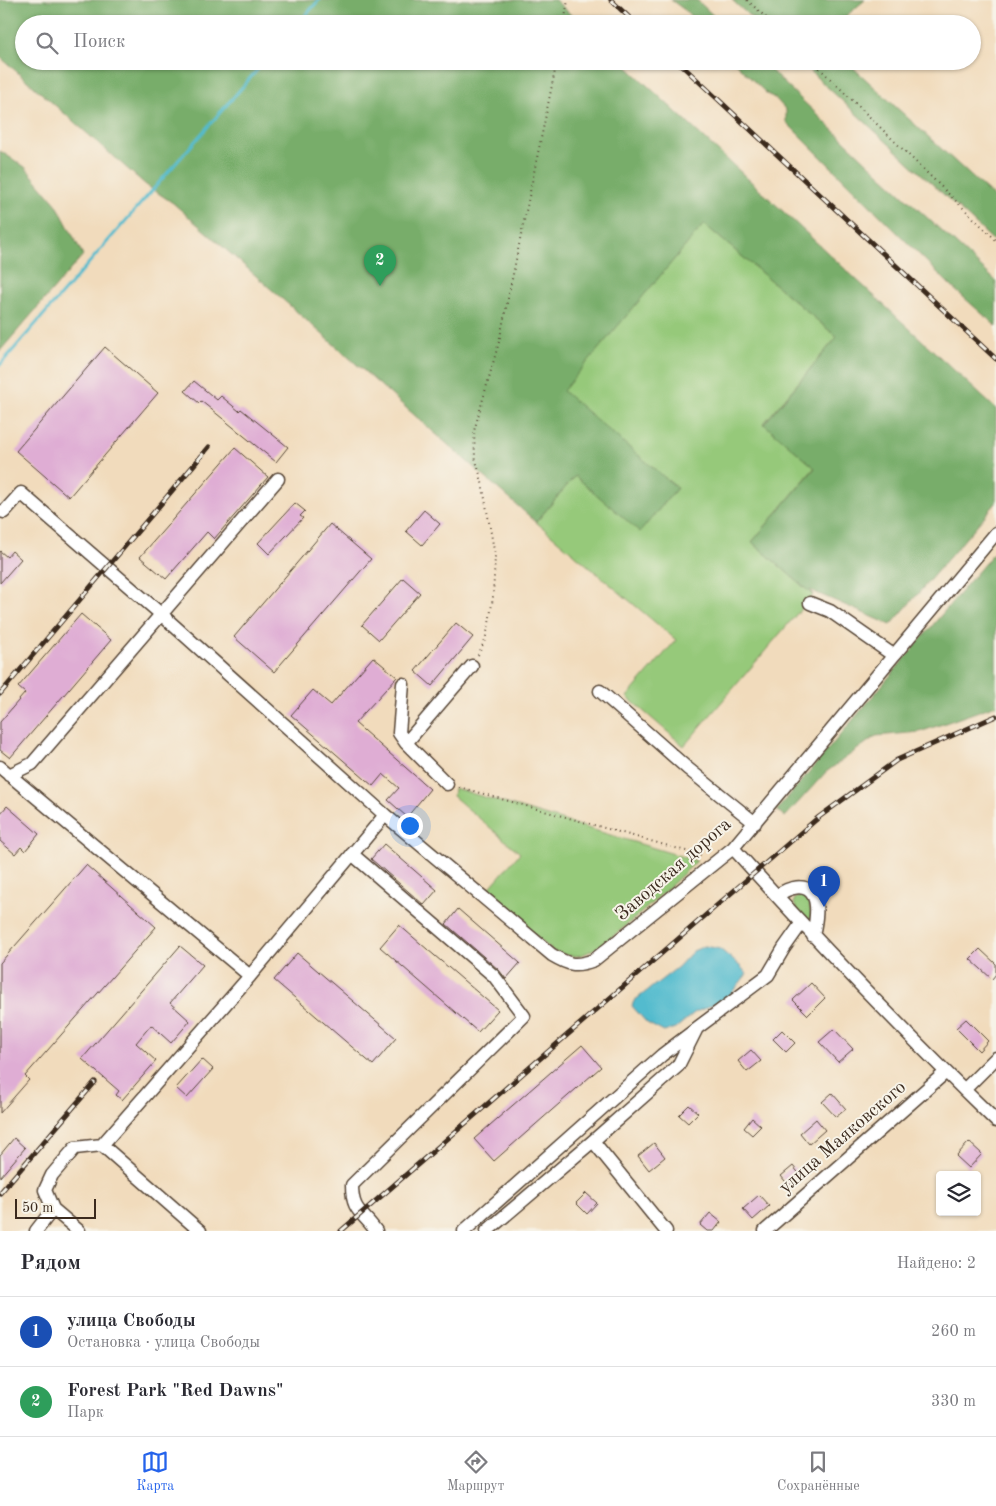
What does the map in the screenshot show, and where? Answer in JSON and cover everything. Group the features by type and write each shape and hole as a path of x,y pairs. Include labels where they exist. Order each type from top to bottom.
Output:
{"street":[{"path":"5,771 32,764 278,479"},
{"name":"Заводская дорога","path":"0,511 4,512 21,492 162,615 409,837 552,955 567,963 581,965 594,960 605,952 733,848 996,533"},
{"path":"810,603 830,611 893,655"},
{"path":"406,743 472,666"},
{"path":"402,684 399,733 406,743 447,784"},
{"path":"600,691 687,768 755,823"},
{"path":"5,771 250,976"},
{"path":"79,1231 53,1208 45,1190 52,1174 75,1148 102,1146 250,976 385,815"},
{"path":"733,848 801,924 996,1121"},
{"path":"352,854 494,976 524,1016 352,1185 352,1200 376,1231"},
{"path":"777,896 792,888 800,887 808,890 814,897 816,907 813,936"},
{"path":"464,1231 662,1055 768,975 801,924"},
{"path":"487,1231 678,1066 697,1028"},
{"path":"964,1090 996,1058"},
{"name":"улица Маяковского","path":"764,1231 946,1072"},
{"path":"593,1141 666,1231"},
{"path":"102,1146 200,1231"},
{"path":"36,1231 53,1208"}],"path":[{"path":"566,15 568,0"},
{"path":"747,0 763,15"},
{"path":"472,666 480,651 489,624 496,556 482,482 475,458 474,431 499,342 555,70"},
{"path":"821,70 996,240"},
{"path":"447,784 718,860"}],"green space":[{"path":"0,0 555,0 571,15 15,15 15,70 631,70 996,409 996,503 891,625 810,590 813,595 752,542 815,468 764,424 837,337 704,224 563,391 677,488 640,532 575,476 536,522 173,203 146,185 0,57"},
{"path":"671,0 697,0 713,15 690,15"},
{"path":"732,0 865,0 847,15 748,15"},
{"path":"742,70 770,70 996,281 996,326 952,287 786,122 786,110 776,99 766,93"},
{"path":"809,70 856,70 996,199 996,243"},
{"path":"0,151 25,167 57,205 83,255 0,351"},
{"path":"704,224 837,337 764,423 815,467 752,542 813,595 684,746 627,697 676,640 536,522 575,476 640,531 677,488 562,391"},
{"path":"996,550 996,705 920,732 876,736 826,772 785,817 777,810"},
{"path":"454,788 697,861 638,916 603,944 576,956 564,955 553,951 485,893 520,853 453,796"},
{"path":"803,896 810,908 810,920 801,914 794,903 797,897"}],"water":[{"path":"705,946 720,949 747,974 725,1001 694,1013 676,1028 664,1032 647,1023 632,1006 634,1001 678,967 693,951"}],"building":[{"path":"105,347 158,393 69,497 16,451"},
{"path":"194,381 217,400 221,396 239,411 241,409 288,447 276,462 201,401 199,403 185,391"},
{"path":"235,448 268,477 214,539 207,532 166,579 140,557"},
{"path":"295,503 305,511 300,516 303,518 269,554 258,543"},
{"path":"424,510 440,524 422,545 406,531"},
{"path":"330,524 371,559 274,672 234,637"},
{"path":"0,551 7,557 12,551 21,559 0,583"},
{"path":"403,578 420,593 379,640 362,625"},
{"path":"81,614 111,640 10,758 0,750 0,722 25,693 18,687"},
{"path":"456,623 473,637 432,686 415,671"},
{"path":"373,657 397,677 355,723 430,789 407,817 388,800 399,788 383,774 373,786 291,715 313,690 331,705"},
{"path":"7,806 39,834 25,851 21,847 15,854 0,841 0,814"},
{"path":"384,844 437,890 424,905 371,859"},
{"path":"86,865 156,927 25,1076 29,1080 0,1113 0,963"},
{"path":"458,909 520,963 506,979 499,970 446,924"},
{"path":"399,925 498,1010 478,1032 380,947"},
{"path":"180,946 203,965 170,1003 190,1021 171,1043 151,1025 136,1043 156,1061 122,1100 116,1095 119,1091 82,1059"},
{"path":"980,949 996,964 996,974 992,979 970,959"},
{"path":"297,953 396,1038 373,1065 274,980"},
{"path":"811,983 825,998 808,1015 793,1000"},
{"path":"966,1019 988,1041 979,1051 956,1028"},
{"path":"834,1029 853,1049 838,1062 819,1042"},
{"path":"782,1030 795,1043 786,1052 773,1039"},
{"path":"582,1045 601,1067 494,1161 474,1139"},
{"path":"751,1050 761,1061 747,1072 738,1061"},
{"path":"202,1059 213,1069 187,1098 176,1088"},
{"path":"832,1093 846,1109 836,1117 822,1102"},
{"path":"689,1105 698,1113 688,1123 679,1115"},
{"path":"752,1118 761,1126 752,1135 744,1128"},
{"path":"816,1119 825,1130 809,1144 800,1133"},
{"path":"14,1138 25,1148 0,1177 0,1155"},
{"path":"969,1142 982,1154 969,1168 956,1156"},
{"path":"654,1143 665,1157 649,1170 638,1156"},
{"path":"793,1166 801,1176 789,1186 781,1176"},
{"path":"586,1193 597,1203 587,1214 576,1203"},
{"path":"759,1195 769,1206 753,1220 743,1209"},
{"path":"710,1213 721,1222 714,1231 707,1231 700,1225"}],"waterway":[{"path":"306,15 319,0"},
{"path":"0,365 257,70"}],"railway":[{"path":"611,0 627,15"},
{"path":"687,70 996,359"},
{"path":"0,694 209,447"},
{"path":"341,1231 819,817 897,760 996,716"},
{"path":"0,1193 95,1082"}],"place":[{"name":"Forest Park \"Red Dawns\"","path":"380,286"},
{"name":"улица Свободы","path":"824,907"}]}
